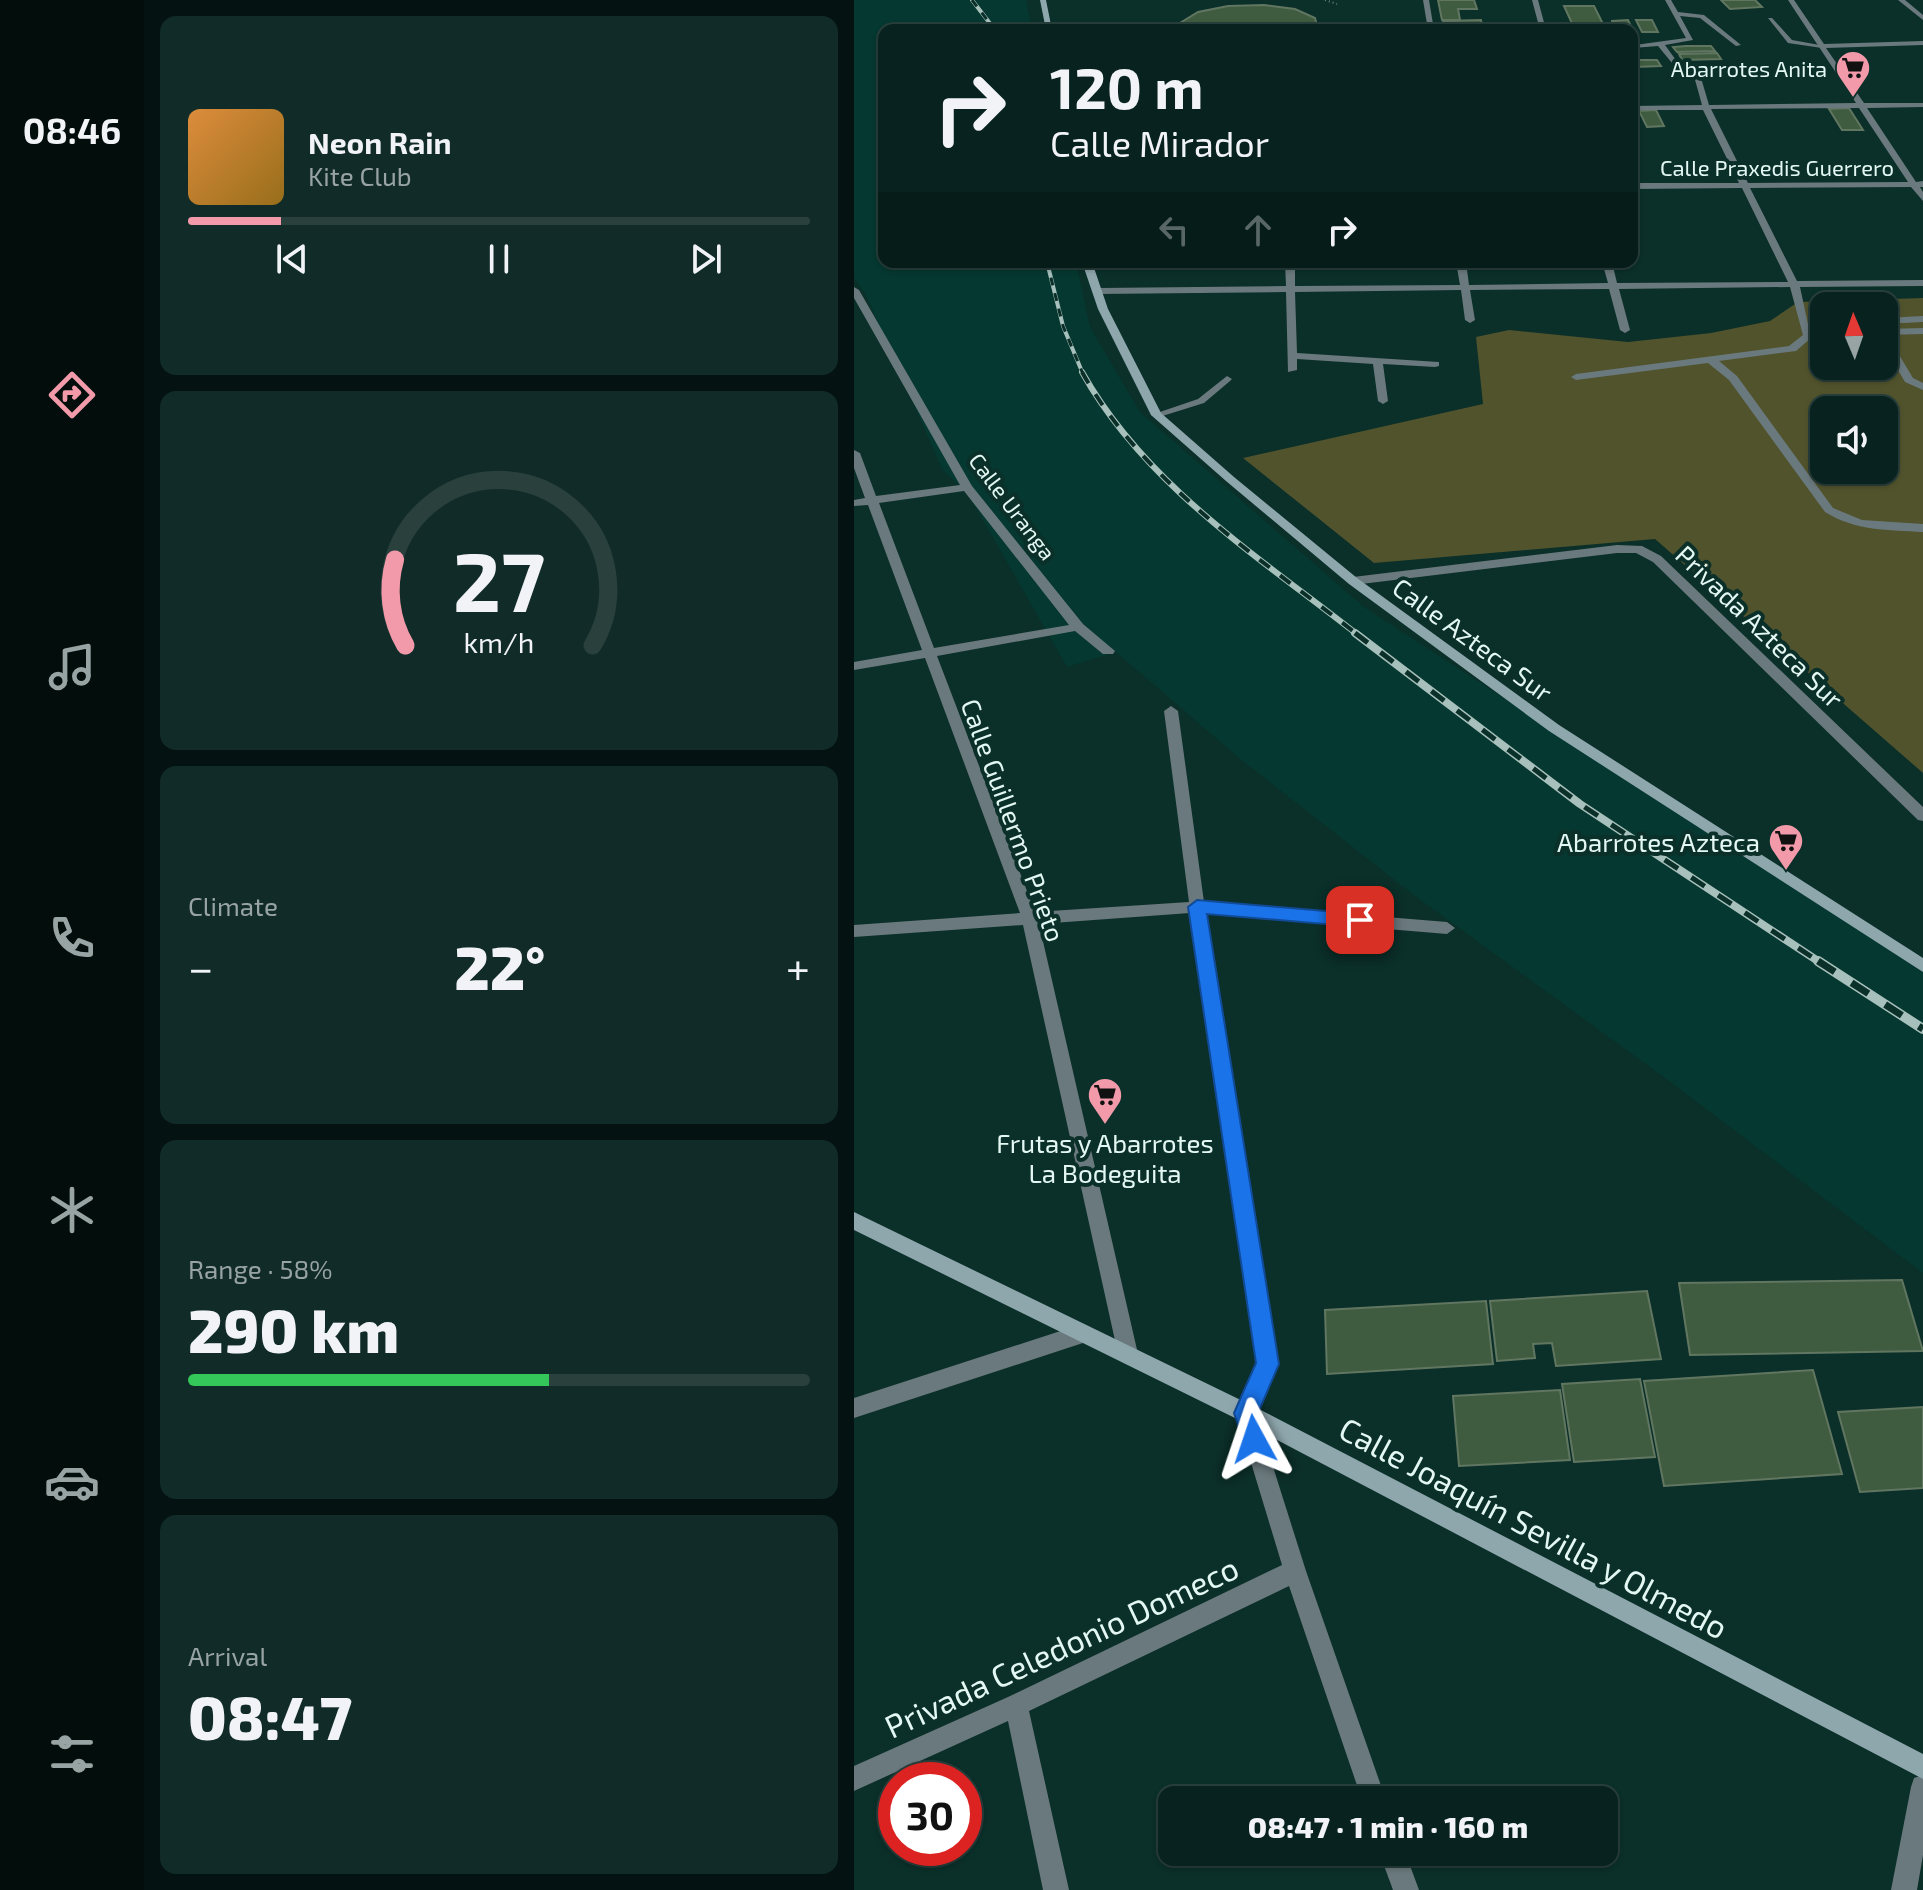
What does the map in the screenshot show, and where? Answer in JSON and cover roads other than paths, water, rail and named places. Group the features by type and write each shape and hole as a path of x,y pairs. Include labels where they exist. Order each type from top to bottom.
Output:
{"street":[{"path":"1426,0 1430,24"},
{"path":"1535,0 1541,24"},
{"path":"1638,43 1690,40 1668,0"},
{"path":"1791,0 1859,105 1918,184 1923,198"},
{"path":"1901,0 1923,18"},
{"path":"1045,1 1048,24"},
{"path":"1677,14 1702,16 1738,45"},
{"path":"1638,42 1688,33"},
{"path":"1822,46 1923,43"},
{"path":"1660,44 1675,61"},
{"path":"1576,377 1792,349 1808,336 1794,284 1706,107 1695,71"},
{"path":"1638,108 1923,105"},
{"name":"Calle Praxedis Guerrero","path":"1638,186 1918,184"},
{"name":"Calle Azteca Sur","path":"1089,268 1103,309 1156,415 1353,581 1554,728 1923,966"},
{"path":"1290,268 1292,370"},
{"path":"1462,268 1470,320"},
{"path":"1608,268 1625,330"},
{"path":"1098,291 1923,283"},
{"name":"Calle Uranga","path":"856,295 967,487 1078,627 1108,651"},
{"path":"1898,320 1923,319"},
{"path":"1898,332 1923,331"},
{"path":"1292,356 1435,364"},
{"path":"1710,359 1733,378 1829,510 1843,521 1868,526 1923,528"},
{"path":"1378,361 1383,401"},
{"path":"1898,362 1909,380 1923,387"},
{"name":"Calle Guillermo Prieto","path":"854,453 1029,916 1128,1354"},
{"path":"854,503 967,487"},
{"name":"Privada Azteca Sur","path":"1353,581 1638,549 1657,559 1920,809"},
{"path":"854,666 1078,627"},
{"path":"1171,711 1197,907 1267,1364 1246,1413 1295,1571 1369,1786"},
{"path":"854,931 1029,916 1197,907 1447,928"},
{"name":"Calle Joaquín Sevilla y Olmedo","path":"854,1221 1246,1413 1923,1767"},
{"path":"854,1408 1082,1334"},
{"name":"Privada Celedonio Domeco","path":"854,1779 1295,1571"},
{"path":"1016,1705 1056,1890"},
{"path":"1904,1890 1923,1787"},
{"path":"1397,1866 1406,1890"}],"lane":[{"path":"1770,19 1790,42 1822,46"},
{"path":"1156,415 1201,401 1227,379"}],"railway":[{"path":"972,0 990,24"},
{"path":"1048,268 1063,326 1082,373"},
{"path":"1082,373 1108,413 1171,484 1206,517 1358,635"},
{"path":"1355,633 1580,804 1821,963"},
{"path":"1818,961 1923,1029"}],"place":[{"name":"Abarrotes Anita","path":"1853,99"},
{"name":"Abarrotes Azteca","path":"1786,872"},
{"name":"Frutas y Abarrotes La Bodeguita","path":"1105,1126"}]}
